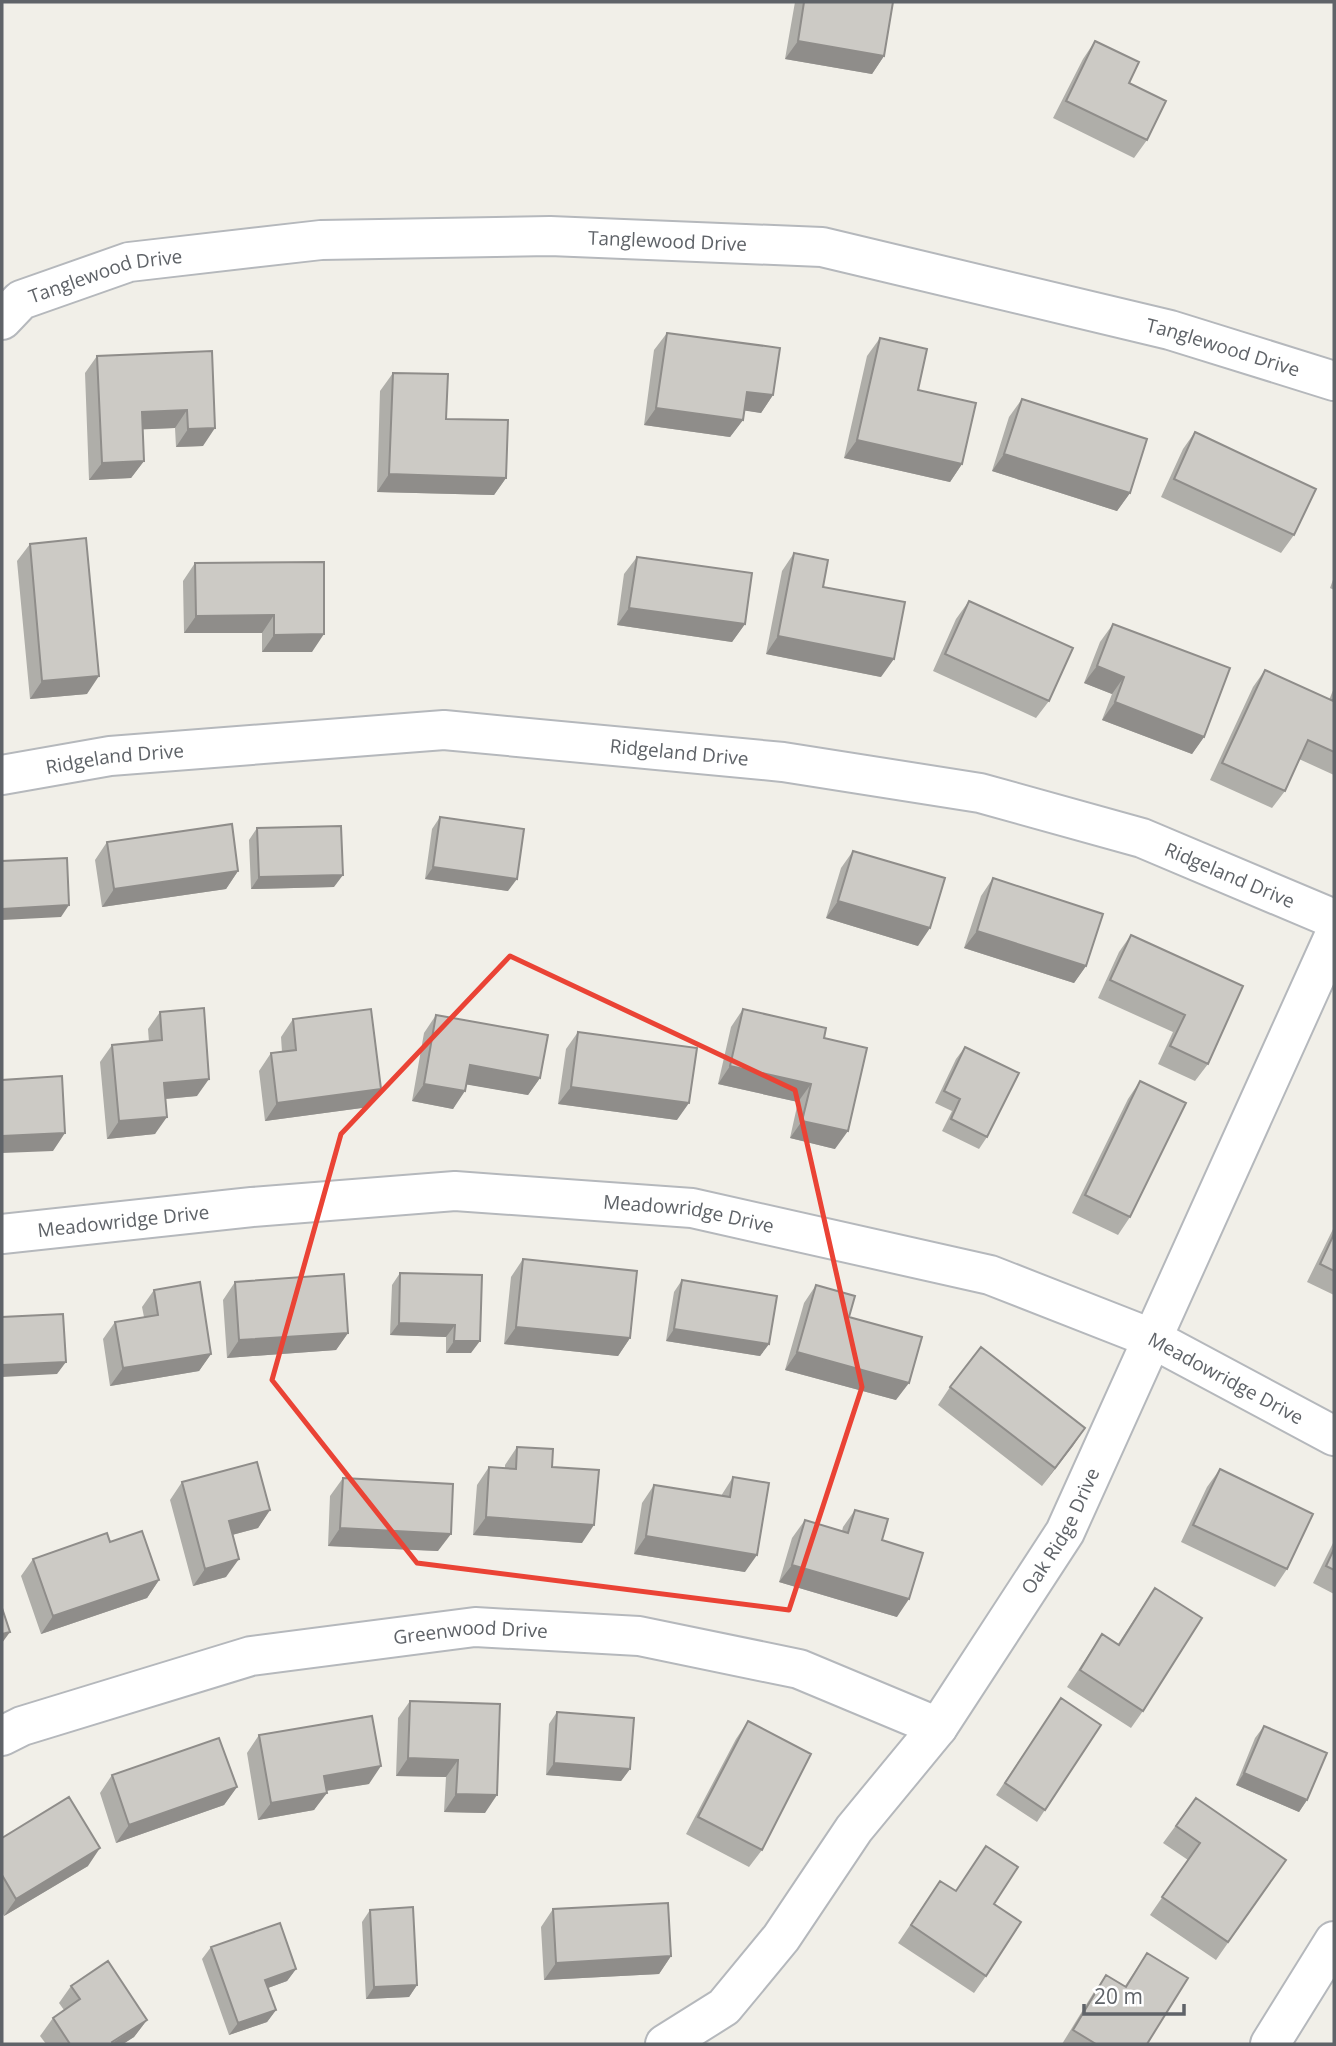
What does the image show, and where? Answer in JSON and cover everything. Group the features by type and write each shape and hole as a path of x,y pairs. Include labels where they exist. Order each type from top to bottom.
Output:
{"street":[{"name":"Tanglewood Drive","path":"2,320 21,300 129,262 321,240 550,236 808,247 1170,330 1334,381"},
{"name":"Ridgeland Drive","path":"2,775 110,756 444,730 783,762 980,793 1142,838 1334,919"},
{"name":"Oak Ridge Drive","path":"664,2044 724,2007 781,1938 854,1829 938,1727 1065,1532 1334,936"},
{"name":"Meadowridge Drive","path":"2,1234 252,1207 455,1191 692,1208 990,1275 1151,1338 1334,1436"},
{"name":"Greenwood Drive","path":"2,1736 22,1726 251,1656 475,1627 639,1636 799,1669 938,1727"},
{"path":"1270,2044 1334,1941"}],"highlighted area":[{"path":"510,956 795,1090 862,1387 789,1610 417,1563 272,1380 341,1134"}],"building":[{"path":"804,2 893,2 884,56 798,41"},
{"path":"1095,41 1139,62 1129,83 1166,101 1147,140 1066,101"},
{"path":"667,333 780,348 773,395 747,392 743,420 656,408"},
{"path":"880,338 927,349 918,390 976,403 962,464 857,440"},
{"path":"212,351 215,428 188,429 187,410 142,412 144,461 102,463 97,356"},
{"path":"393,373 448,374 446,419 508,420 506,478 389,474"},
{"path":"1022,399 1147,439 1130,493 1004,454"},
{"path":"1195,432 1316,489 1294,535 1174,479"},
{"path":"86,538 99,676 42,681 30,544"},
{"path":"794,553 828,560 823,587 905,602 894,659 778,636"},
{"path":"637,557 752,573 745,624 629,608"},
{"path":"324,562 324,634 274,635 274,615 196,616 195,563"},
{"path":"969,601 1073,648 1049,701 945,654"},
{"path":"1113,624 1230,668 1204,737 1115,702 1124,677 1097,666"},
{"path":"1265,670 1333,701 1334,698 1334,752 1308,740 1285,791 1222,763"},
{"path":"440,817 524,829 517,879 433,867"},
{"path":"232,824 238,871 114,889 107,842"},
{"path":"341,826 343,875 259,877 257,828"},
{"path":"853,851 945,878 930,928 838,901"},
{"path":"67,858 69,905 2,909 2,861"},
{"path":"993,878 1103,914 1086,966 977,931"},
{"path":"1131,935 1243,986 1208,1064 1170,1046 1185,1015 1110,980"},
{"path":"204,1008 209,1079 164,1083 167,1117 119,1121 112,1045 162,1040 160,1012"},
{"path":"371,1009 381,1089 277,1103 271,1053 296,1050 293,1019"},
{"path":"743,1009 826,1028 824,1038 867,1048 848,1131 802,1121 811,1084 730,1066"},
{"path":"436,1015 548,1035 540,1078 470,1065 465,1091 424,1084"},
{"path":"578,1032 697,1048 689,1103 571,1087"},
{"path":"965,1047 1019,1073 987,1137 951,1119 960,1099 944,1091"},
{"path":"62,1076 65,1133 2,1136 2,1080"},
{"path":"1140,1081 1186,1103 1130,1217 1085,1195"},
{"path":"1334,1234 1334,1271 1320,1264"},
{"path":"523,1259 637,1271 630,1338 516,1327"},
{"path":"400,1273 482,1275 480,1341 454,1341 455,1325 399,1323"},
{"path":"344,1274 348,1333 239,1340 235,1282"},
{"path":"682,1280 777,1296 769,1344 674,1329"},
{"path":"200,1282 211,1354 123,1368 115,1322 158,1315 154,1290"},
{"path":"816,1285 855,1296 849,1317 922,1337 909,1383 797,1352"},
{"path":"63,1314 66,1362 2,1365 2,1317"},
{"path":"981,1347 1085,1428 1055,1468 950,1387"},
{"path":"517,1447 553,1449 552,1467 599,1470 594,1525 486,1517 489,1467 516,1469"},
{"path":"257,1462 270,1510 229,1521 239,1559 205,1569 182,1482"},
{"path":"1220,1469 1313,1514 1287,1569 1193,1525"},
{"path":"733,1477 769,1483 757,1555 646,1536 654,1485 730,1497"},
{"path":"343,1478 453,1484 451,1534 340,1528"},
{"path":"855,1510 888,1519 882,1540 923,1553 909,1599 792,1565 805,1520 848,1533"},
{"path":"142,1531 159,1580 53,1616 33,1559 107,1533 110,1542"},
{"path":"1334,1549 1334,1570 1326,1566"},
{"path":"1155,1588 1202,1618 1143,1711 1080,1670 1102,1634 1119,1645"},
{"path":"2,1608 10,1632 2,1634"},
{"path":"1061,1698 1101,1725 1045,1810 1005,1783"},
{"path":"410,1701 500,1704 497,1795 456,1794 458,1760 408,1758"},
{"path":"557,1712 634,1718 630,1769 554,1763"},
{"path":"372,1716 381,1766 324,1776 327,1793 271,1803 259,1735"},
{"path":"748,1721 811,1754 762,1850 698,1817"},
{"path":"1264,1726 1327,1753 1307,1800 1244,1773"},
{"path":"219,1738 237,1787 129,1825 112,1775"},
{"path":"69,1797 100,1848 16,1899 2,1875 2,1838"},
{"path":"1196,1798 1286,1860 1228,1942 1162,1897 1200,1843 1176,1826"},
{"path":"986,1846 1018,1867 994,1904 1021,1922 986,1976 911,1925 940,1881 956,1891"},
{"path":"668,1903 671,1956 556,1963 553,1909"},
{"path":"413,1907 417,1985 374,1987 370,1910"},
{"path":"280,1923 296,1969 265,1980 276,2010 238,2023 211,1947"},
{"path":"1147,1953 1188,1978 1147,2044 1096,2044 1073,2030 1106,1975 1126,1987"},
{"path":"108,1961 147,2020 112,2042 113,2044 70,2044 53,2018 80,1999 71,1986"}]}
